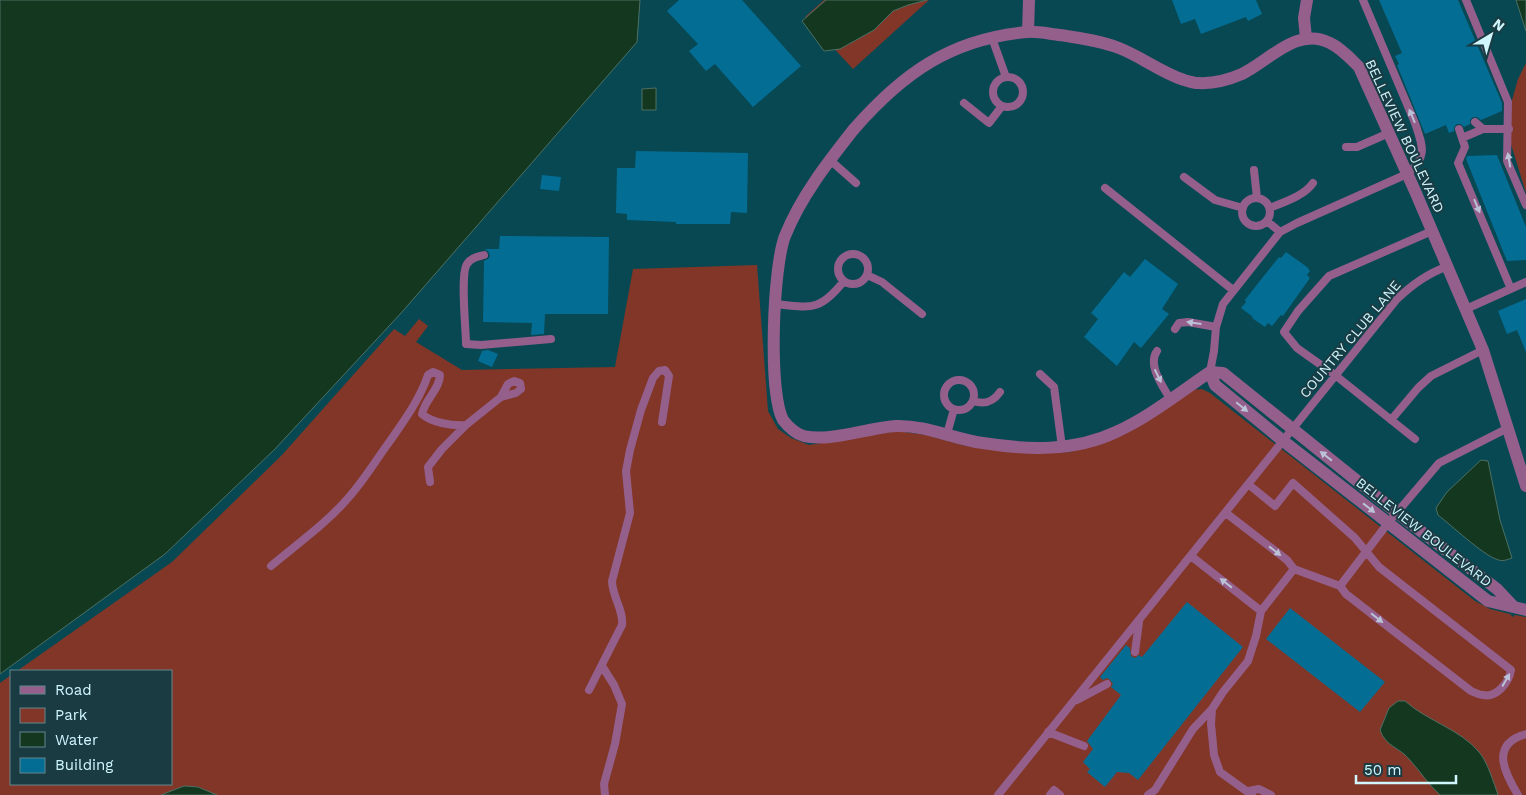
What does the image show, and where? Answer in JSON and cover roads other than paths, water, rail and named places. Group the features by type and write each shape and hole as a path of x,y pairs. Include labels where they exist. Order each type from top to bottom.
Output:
{"street":[{"path":"1028,32 1029,0"},
{"path":"1210,372 1141,419 1115,433 1090,442 1062,447 1023,448 981,443 926,428 895,426 826,438 808,438 795,433 784,421 779,407 774,372 774,336 779,262 784,238 808,192 854,129 893,89 921,67 949,51 992,38 1028,32 1080,38 1119,48 1166,74 1196,84 1220,82 1243,73 1289,44 1306,38 1304,18 1307,0"},
{"name":"BELLEVIEW BOULEVARD","path":"1306,38 1329,42 1347,54 1359,67 1448,266 1482,350 1526,486"},
{"name":"BELLEVIEW BOULEVARD","path":"1210,372 1223,373 1397,513 1520,608 1488,602 1215,385 1210,372"}],"lane":[{"path":"1210,372 1216,327 1223,304 1280,232 1408,174 1418,166 1422,156 1422,144 1363,0"},
{"path":"1466,0 1508,102 1507,161 1526,205"},
{"path":"992,38 1006,77"},
{"path":"1006,77 1011,77 1020,82 1024,92 1017,105 1012,107 1002,106 995,99 993,90 997,81 1006,77"},
{"path":"964,103 989,123 1002,106"},
{"path":"1475,122 1482,129"},
{"path":"1459,129 1465,147 1458,163 1511,289"},
{"path":"1462,138 1482,129 1509,129"},
{"path":"1346,147 1363,145 1389,134"},
{"path":"830,160 856,183"},
{"path":"1254,170 1256,198"},
{"path":"1184,177 1215,200 1243,208"},
{"path":"1270,208 1303,193 1313,183"},
{"path":"1105,188 1233,290"},
{"path":"1256,198 1265,201 1270,208 1267,221 1259,225 1250,224 1243,217 1243,208 1248,200 1256,198"},
{"path":"1267,221 1280,232"},
{"path":"1415,439 1335,375 1297,348 1284,332 1298,311 1329,276 1432,231"},
{"path":"852,253 862,256 868,264 868,274 865,279 857,284 848,283 844,281 838,272 839,262 842,258 852,253"},
{"path":"484,255 474,258 466,265 463,282 466,344 481,345 551,339"},
{"name":"COUNTRY CLUB LANE","path":"998,795 1226,513 1282,440 1402,294 1421,278 1448,266"},
{"path":"868,274 882,282 922,314"},
{"path":"776,304 805,307 821,304 844,281"},
{"path":"1466,310 1526,282"},
{"path":"1175,329 1179,324 1188,322 1216,327"},
{"path":"1391,420 1418,388 1431,376 1482,350"},
{"path":"1157,352 1154,355 1153,365 1170,399"},
{"path":"589,690 622,626 623,619 612,589 612,581 630,513 626,471 641,410 653,378 659,371 665,370 668,376 662,422"},
{"path":"271,566 335,512 349,497 374,466 406,418 428,374 433,372 440,375 440,383 424,406 422,414 435,421 459,426 466,425"},
{"path":"1040,374 1054,387 1062,447"},
{"path":"955,380 964,380 972,386 973,401 963,410 954,409 946,404 943,394 947,385 955,380"},
{"path":"973,401 985,403 996,397 1000,392"},
{"path":"430,482 428,467 442,449 466,425 501,396"},
{"path":"947,434 954,409"},
{"path":"1340,586 1439,463 1508,428"},
{"path":"1226,513 1287,560 1294,569 1340,586 1346,594 1471,691 1484,696 1494,694 1510,679 1511,670 1379,567 1355,538 1294,483 1275,506 1248,484"},
{"path":"1191,556 1261,611"},
{"path":"1148,795 1155,790 1193,729 1212,709 1248,661 1261,611 1294,569"},
{"path":"1135,652 1139,621"},
{"path":"602,666 614,685 622,704 615,744 604,784 605,795"},
{"path":"1073,702 1108,684"},
{"path":"1212,709 1211,724 1214,755 1220,772 1250,793 1259,789 1271,795"},
{"path":"1048,732 1084,746"},
{"path":"1518,795 1504,768 1504,757 1506,746 1515,737 1526,734"},
{"path":"1050,795 1054,790 1060,795"}],"water":[{"path":"0,0 640,0 637,42 402,312 275,449 165,554 0,674"},
{"path":"826,0 927,0 893,11 874,30 840,49 824,51 802,21"},
{"path":"1516,0 1526,0 1526,31"},
{"path":"656,88 656,110 642,110 642,89"},
{"path":"1481,460 1488,461 1500,520 1512,558 1502,561 1490,556 1467,539 1438,515 1436,508 1447,492"},
{"path":"1398,701 1405,701 1471,744 1485,761 1498,795 1440,795 1405,755 1386,740 1380,730 1389,708"},
{"path":"184,786 198,787 217,795 161,795"}]}
